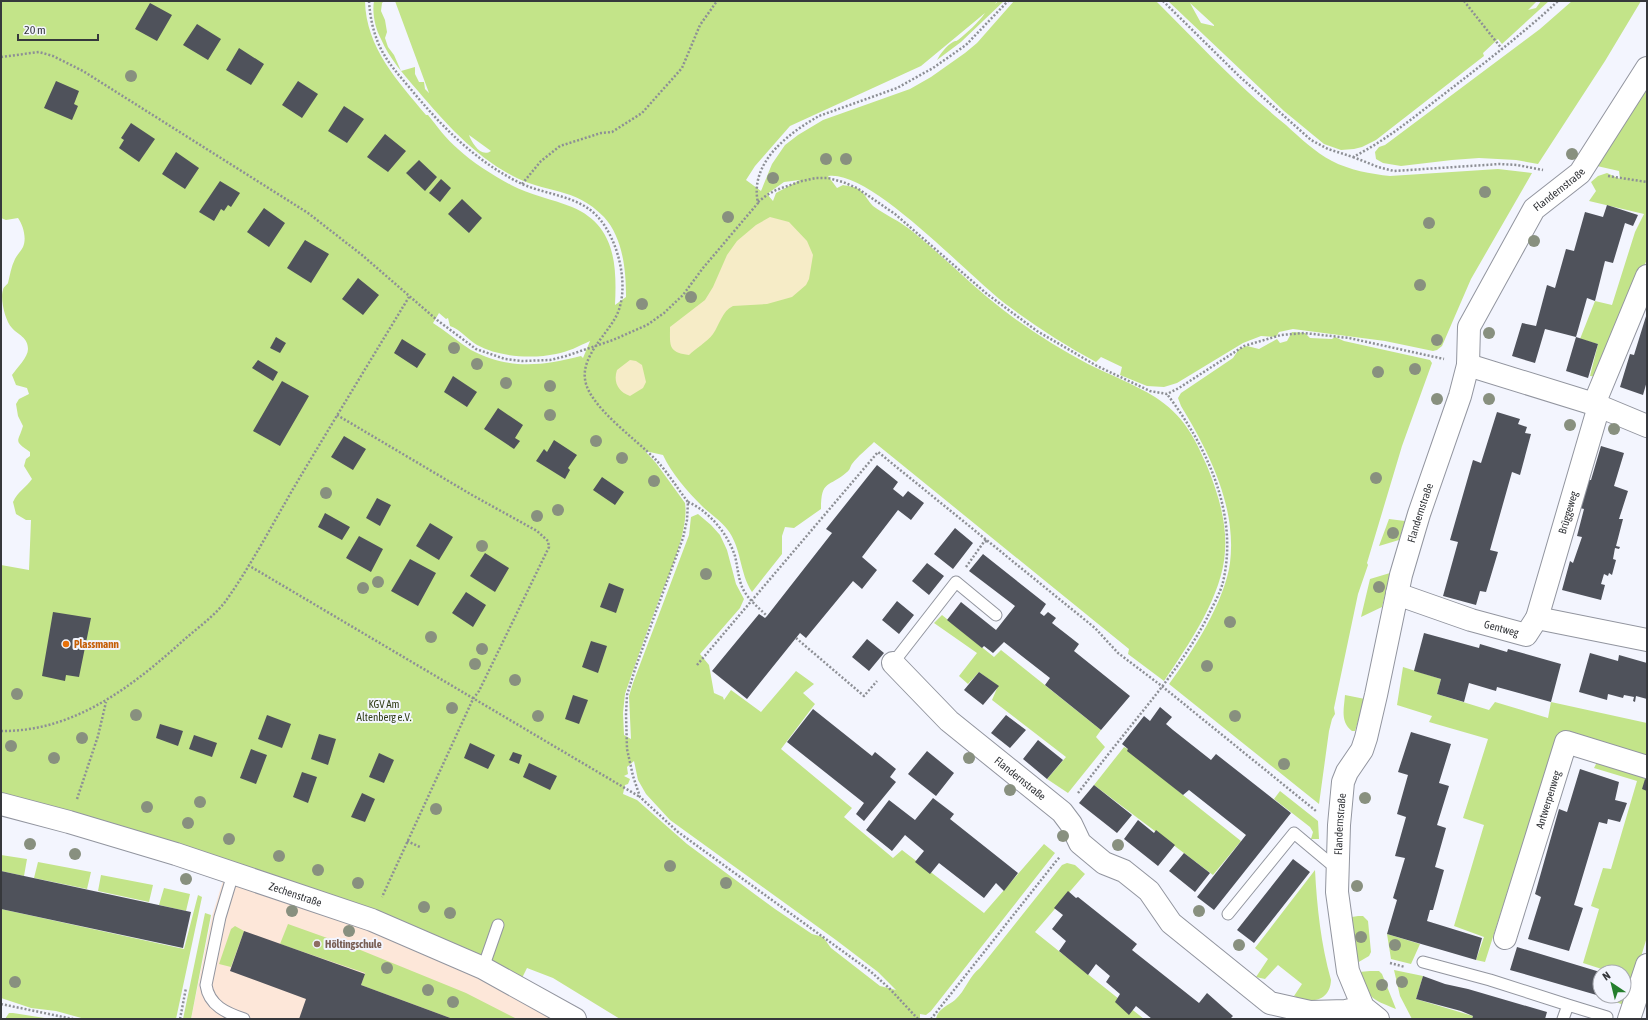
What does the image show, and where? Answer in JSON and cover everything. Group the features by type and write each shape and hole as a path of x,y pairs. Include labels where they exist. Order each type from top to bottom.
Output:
{"street":[{"name":"Flandernstraße","path":"1370,1013 1348,971 1336,892 1339,825 1343,782 1347,772 1362,750 1396,580 1414,512 1460,396 1468,365 1469,327 1534,209 1580,173 1647,68"},
{"name":"Brüggeweg","path":"1537,618 1596,405 1647,276"},
{"path":"1468,365 1596,405 1647,426"},
{"name":"Gentweg","path":"1396,580 1470,620 1526,635 1537,618"},
{"path":"1537,618 1647,640"},
{"name":"Flandernstraße","path":"893,663 949,721 1062,812 1071,824 1080,843 1104,863 1120,868 1134,879 1153,897 1171,923 1270,1004 1310,1012 1346,1011 1370,1013"},
{"name":"Antwerpenweg","path":"1505,938 1566,742 1647,767"},
{"name":"Zechenstraße","path":"1,804 69,822 169,852 372,920 483,968 575,1019"},
{"path":"1630,1019 1647,965"}],"lane":[{"path":"893,663 956,582 996,615"},
{"path":"1228,914 1294,833 1338,869"},
{"path":"233,874 220,918 206,985 210,998 214,1003 227,1012 244,1019"},
{"path":"483,968 498,926"},
{"path":"1423,962 1490,980 1607,1016"},
{"path":"1563,1019 1568,1005"}],"path":[{"path":"369,1 373,30 379,46 392,67 413,93 458,142 488,165 522,184 572,200 585,207 596,215 604,225 611,237 621,267 622,302 615,319 596,346 588,361 584,379 587,388 592,397 610,417 657,460 688,502 697,506 725,535 735,556 739,580 744,591 767,616"},
{"path":"522,184 541,161 560,146 594,135 612,132 642,113 682,68 700,25 717,1"},
{"path":"758,203 756,185 763,166 775,150 794,132 819,116 898,88 933,68 966,45 1008,1"},
{"path":"1163,1 1239,76 1311,140 1328,149 1394,172 1500,164 1647,182"},
{"path":"1464,1 1502,49"},
{"path":"1353,157 1394,133 1502,49 1558,1"},
{"path":"1,57 39,52 53,56 83,71 308,213 362,255 409,297 476,349 505,359 522,361 550,360 596,346 630,333 647,324 674,306 758,203 767,195 776,190 802,181 816,178 828,178 857,188 895,214 987,294 1037,331 1097,366 1150,391 1167,394 1179,388 1244,346 1281,335 1304,333 1349,338 1468,365"},
{"path":"1,731 31,729 45,726 62,721 106,701 129,686 160,662 224,603 409,297"},
{"path":"1062,812 1182,662 1201,629 1222,583 1227,556 1227,532 1220,495 1213,474 1200,445 1189,425 1167,394"},
{"path":"337,415 472,495 537,531 548,540 549,547 479,691 473,699 372,920"},
{"path":"640,797 633,776 627,749 626,714 628,695 636,666 683,538 687,520 688,502"},
{"path":"956,582 986,539 986,543"},
{"path":"248,565 640,797 660,816 694,844 870,971 918,1019"},
{"path":"796,638 864,696 893,663"},
{"path":"69,822 96,743 106,701"},
{"path":"408,841 420,848"},
{"path":"931,1019 1057,860 1080,843"},
{"path":"1,1004 73,1019"}],"shaded area":[{"name":"Höltingschule","path":"226,871 373,920 567,1019 191,1019 212,916"}],"green space":[{"name":"KGV Am Altenberg e.V.","path":"1,1 365,1 371,34 385,63 415,102 454,145 477,164 511,185 526,192 572,207 586,215 597,224 605,235 614,261 615,305 626,297 625,276 619,244 610,225 593,207 582,200 524,181 511,175 497,167 461,138 428,103 401,71 415,67 415,74 419,82 424,82 425,89 429,93 395,1 997,1 995,4 998,1 1004,1 961,42 937,60 946,47 965,34 985,13 921,66 790,126 755,166 746,180 761,191 772,164 785,145 798,135 823,120 910,89 931,77 977,43 1014,1 1156,1 1252,96 1302,140 1332,161 1346,167 1368,173 1390,176 1498,169 1532,173 1471,279 1442,346 1437,350 1433,351 1385,341 1293,329 1279,332 1276,337 1261,336 1243,343 1177,383 1164,387 1147,386 1120,375 1122,367 1101,357 1096,362 1050,335 1007,305 990,291 894,206 869,189 846,178 828,176 837,188 843,185 860,190 873,206 912,231 1012,317 1088,364 1147,392 1173,411 1187,427 1207,466 1218,497 1225,529 1223,568 1218,585 1203,619 1164,681 1128,654 1129,649 874,442 854,461 848,471 824,488 821,499 821,509 794,528 785,527 782,536 782,554 752,592 745,576 732,536 727,529 702,506 686,488 670,469 663,455 645,451 656,463 685,503 685,513 684,525 678,550 625,694 623,713 624,735 631,739 629,696 689,535 691,517 698,514 720,535 727,550 736,584 744,599 740,608 700,654 709,665 714,693 723,697 724,700 731,690 761,712 796,671 814,684 803,693 815,704 781,749 852,808 844,817 893,858 902,850 984,913 1044,844 1055,853 931,1011 926,1015 920,1014 920,1019 620,1019 553,978 527,968 519,984 444,951 1,805 1,565 29,570 31,520 26,520 16,514 13,502 17,495 32,479 24,466 26,459 30,456 30,452 18,441 23,426 18,416 16,404 19,399 29,394 27,388 16,385 12,375 28,352 28,345 25,339 9,325 5,315 2,299 3,289 8,283 14,262 23,247 24,236 23,228 18,218 6,220 1,218","holes":["469,135 491,151 487,153 480,151","800,180 776,193 773,201 767,194 784,182","439,313 446,319 448,318 450,326 477,345 495,352 516,356 547,356 569,350 590,341 583,358 581,356 539,364 512,363 499,361 471,350 433,323","634,761 638,780 646,794 670,820 836,940 878,972 896,990 880,986 831,948 823,937 812,934 775,909 687,844 637,800 623,794 625,785 628,784 630,779 624,776 628,774 627,767"]},
{"path":"374,1 384,1 382,3 381,11 385,20 387,32 385,38 388,47 394,55 401,71 388,53 377,30 374,20"},
{"path":"1168,1 1537,1 1528,10 1536,8 1541,1 1549,1 1502,44 1498,39 1483,53 1484,56 1376,140 1362,147 1341,150 1324,144 1284,111","holes":["1190,3 1214,25 1201,23"]},
{"path":"1572,1 1641,1 1605,61 1538,164 1516,160 1479,158 1401,166 1383,163 1376,159 1375,152 1379,147 1385,145 1540,29"},
{"path":"1647,88 1647,259 1601,377 1590,376 1598,344 1580,339 1595,301 1612,305 1635,232 1644,214 1589,201 1596,191 1591,182 1598,176 1607,173 1620,179 1619,171 1597,166"},
{"path":"1292,332 1305,333 1310,338 1332,339 1335,337 1344,341 1430,360 1432,363 1402,446 1367,563 1368,565 1358,594 1334,708 1335,714 1329,731 1319,804 1169,684 1197,642 1222,594 1230,563 1231,542 1229,521 1219,481 1211,461 1178,398 1181,393 1233,358 1239,349 1247,346 1259,349 1277,339 1280,343 1287,341"},
{"path":"1389,519 1405,521 1399,540 1379,546"},
{"path":"1390,573 1382,607 1361,617 1370,579"},
{"path":"942,615 994,657 1001,650 1101,730 1096,737 1105,747 1068,793 1047,779 1066,757 992,700 998,686 979,672 968,684 959,676 977,653 934,623"},
{"path":"1403,667 1441,679 1437,694 1489,710 1495,702 1548,718 1551,702 1647,723 1647,759 1558,733 1485,962 1476,960 1484,937 1454,926 1484,825 1463,818 1488,739 1429,722 1432,716 1397,705"},
{"path":"1345,695 1365,699 1355,731 1352,731 1348,727 1344,719"},
{"path":"1124,747 1241,841 1213,875 1094,785"},
{"path":"1598,760 1647,777 1647,937 1632,986 1632,964 1592,964 1592,966 1583,963 1599,909 1591,906 1603,868 1611,869 1637,781 1594,768"},
{"path":"1280,791 1318,821 1319,839 1311,839 1313,832 1310,827 1274,799"},
{"path":"1,855 27,859 24,876 1,871"},
{"path":"38,862 91,872 87,889 34,878"},
{"path":"1067,863 1075,865 1085,874 1035,932 1144,1019 936,1019 941,1010 959,996 976,971 980,968 1062,865"},
{"path":"1315,870 1320,926 1331,980 1330,987 1323,997 1306,1000 1294,996 1302,984 1278,965 1265,979 1256,977 1268,959 1255,948"},
{"path":"101,875 153,885 149,902 98,891"},
{"path":"164,888 190,894 186,911 159,905"},
{"path":"198,895 202,897 176,1019 85,1019 56,1011 31,1008 1,998 1,909 184,949"},
{"path":"205,913 211,915 191,1019 183,1019"},
{"path":"1363,916 1368,921 1371,952 1369,956 1357,963 1350,920 1352,917"},
{"path":"288,924 358,949 466,993 517,1019 453,1019 361,985 365,973 280,944"},
{"path":"235,926 244,931 231,967 219,964 231,929"},
{"path":"1387,934 1420,944 1411,964 1391,959"},
{"path":"1394,970 1423,976 1416,999 1473,1016 1472,1019 1412,1019 1400,996"},
{"path":"1379,971 1382,974 1396,1009 1376,1000 1368,992 1359,972"},
{"path":"9,1013 13,1013 51,1019 5,1019"}],"sand":[{"path":"770,217 789,222 807,241 813,255 809,279 806,285 792,297 767,304 733,306 726,311 711,337 689,355 682,354 674,350 670,343 670,327 705,300 713,287 727,255 737,241 756,225"},
{"path":"630,360 636,361 642,365 646,382 643,388 630,396 622,392 618,386 616,382 616,374 617,370"}],"building":[{"path":"150,3 172,15 157,41 135,29"},
{"path":"197,24 221,39 208,60 183,45"},
{"path":"239,48 264,64 251,85 226,70"},
{"path":"56,81 79,91 74,104 78,106 72,120 44,108"},
{"path":"298,81 318,94 302,118 282,105"},
{"path":"344,106 364,119 347,143 328,131"},
{"path":"131,123 155,139 139,162 119,148 124,140 121,138"},
{"path":"385,134 406,151 388,172 367,157"},
{"path":"176,152 199,168 185,189 162,174"},
{"path":"419,160 437,177 425,191 406,173"},
{"path":"441,179 451,188 440,202 429,193"},
{"path":"220,181 240,193 231,207 228,205 224,211 221,209 214,221 199,212"},
{"path":"462,199 482,218 469,233 448,214"},
{"path":"1607,205 1638,215 1633,226 1625,223 1613,263 1605,261 1595,301 1587,298 1576,337 1545,329 1535,363 1512,356 1522,323 1536,326 1547,285 1555,288 1566,249 1574,251 1585,212 1603,217"},
{"path":"264,208 285,223 269,247 247,232"},
{"path":"305,240 329,254 311,283 287,268"},
{"path":"358,278 379,295 363,315 342,299"},
{"path":"1647,313 1647,381 1643,395 1620,387 1630,354 1634,355"},
{"path":"276,337 286,343 280,353 270,348"},
{"path":"1576,337 1598,344 1588,378 1566,371"},
{"path":"402,339 426,354 417,368 394,353"},
{"path":"258,360 278,372 273,381 252,368"},
{"path":"453,376 477,392 467,407 444,392"},
{"path":"282,381 309,396 280,446 253,431"},
{"path":"498,408 523,425 515,438 520,441 514,449 484,429"},
{"path":"1497,412 1520,419 1518,424 1527,427 1525,433 1531,434 1520,475 1512,472 1490,550 1498,552 1486,592 1480,591 1476,605 1443,596 1458,542 1450,540 1473,460 1481,463"},
{"path":"344,436 366,449 353,470 331,457"},
{"path":"554,440 577,455 568,468 570,470 565,479 536,461 544,449 547,452"},
{"path":"1601,446 1624,453 1614,486 1628,491 1619,519 1623,519 1616,546 1620,547 1619,549 1615,548 1613,559 1616,560 1612,575 1609,573 1608,576 1604,574 1601,584 1605,585 1601,600 1562,590 1570,561 1573,563 1582,537 1577,536 1584,509 1580,508 1589,480 1591,480"},
{"path":"877,465 898,482 893,489 903,497 908,491 924,503 911,520 898,510 862,557 877,570 862,589 853,581 806,638 800,633 747,699 712,671 759,614 765,618 767,616 832,533 826,529"},
{"path":"602,477 624,492 615,505 593,490"},
{"path":"377,498 391,505 380,526 366,518"},
{"path":"325,513 350,527 342,540 318,527"},
{"path":"430,523 453,537 439,560 416,546"},
{"path":"955,528 973,543 953,569 934,554"},
{"path":"359,536 383,549 371,572 346,558"},
{"path":"485,553 509,568 495,592 470,576"},
{"path":"983,554 1046,604 1040,613 1044,616 1048,612 1056,618 1052,623 1079,644 1074,651 1130,696 1101,730 1045,685 1050,678 1004,642 993,653 984,646 982,648 947,620 961,602 996,630 1015,606 969,571"},
{"path":"410,559 436,573 418,606 391,591"},
{"path":"927,563 944,576 929,595 912,581"},
{"path":"609,583 624,589 616,613 600,607"},
{"path":"466,592 486,605 473,627 452,613"},
{"path":"897,601 914,615 899,634 882,620"},
{"name":"Plassmann","path":"53,612 91,618 79,677 66,675 65,681 42,676"},
{"path":"1424,633 1479,648 1480,644 1507,652 1508,649 1561,664 1551,702 1497,687 1496,691 1469,683 1464,702 1437,694 1441,679 1414,671"},
{"path":"867,639 884,653 869,671 852,657"},
{"path":"591,641 607,646 598,673 582,667"},
{"path":"1590,653 1618,661 1619,655 1647,663 1647,699 1636,696 1635,702 1633,701 1634,697 1624,695 1623,698 1608,694 1607,700 1579,692"},
{"path":"979,672 999,686 983,705 964,690"},
{"path":"573,695 588,700 579,724 565,719"},
{"path":"1160,707 1172,717 1166,724 1173,730 1211,760 1216,754 1291,813 1214,910 1197,897 1246,835 1189,790 1183,795 1127,751 1128,749 1122,744 1144,716 1150,721"},
{"path":"813,709 872,756 875,752 896,769 890,777 896,782 864,821 856,814 864,803 787,742"},
{"path":"267,715 291,724 282,748 258,739"},
{"path":"1006,715 1026,730 1010,748 991,733"},
{"path":"160,724 183,731 178,746 156,738"},
{"path":"1411,732 1451,744 1439,783 1449,786 1437,825 1446,828 1435,867 1444,870 1433,910 1430,910 1427,921 1482,938 1476,960 1387,934 1397,900 1393,898 1405,858 1395,856 1406,817 1397,814 1408,775 1398,772"},
{"path":"319,734 336,739 328,765 311,759"},
{"path":"194,735 217,743 212,757 189,749"},
{"path":"1038,740 1063,760 1047,779 1023,759"},
{"path":"470,743 495,755 488,769 464,758"},
{"path":"251,749 267,755 256,784 240,778"},
{"path":"927,751 954,773 936,796 908,774"},
{"path":"513,752 522,755 519,764 509,760"},
{"path":"379,753 394,760 384,783 369,777"},
{"path":"529,763 557,776 550,790 523,777"},
{"path":"1580,769 1619,782 1615,800 1627,803 1620,822 1608,819 1607,824 1599,822 1574,905 1583,908 1569,951 1528,939 1541,897 1535,894 1559,809 1567,812"},
{"path":"302,772 317,777 308,803 293,797"},
{"path":"1645,779 1647,780 1647,791 1642,789"},
{"path":"1094,785 1132,815 1117,833 1079,803"},
{"path":"362,793 375,799 365,822 351,817"},
{"path":"933,798 954,814 950,819 1018,873 1004,891 996,883 984,898 939,863 930,874 915,862 924,851 905,835 892,851 866,830 889,800 915,820"},
{"path":"1138,820 1154,833 1156,830 1175,845 1158,866 1124,839"},
{"path":"1184,853 1210,873 1195,892 1169,871"},
{"path":"1293,859 1310,872 1254,943 1237,930"},
{"path":"1,871 191,912 183,948 1,909"},
{"path":"1068,891 1076,898 1078,897 1137,944 1132,950 1199,1003 1207,993 1233,1016 1230,1019 1152,1019 1136,1006 1129,1015 1115,1002 1120,994 1106,982 1110,976 1096,964 1088,975 1059,951 1066,941 1052,929 1063,915 1054,908"},
{"path":"244,931 365,974 361,985 453,1019 299,1019 306,999 230,971"},
{"path":"1517,947 1592,970 1592,994 1510,970"},
{"path":"1423,976 1445,984 1468,989 1547,1012 1545,1019 1472,1019 1473,1016 1461,1011 1416,999"}],"place":[{"name":"Plassmann","path":"66,644"},
{"name":"Höltingschule","path":"317,944"}]}
